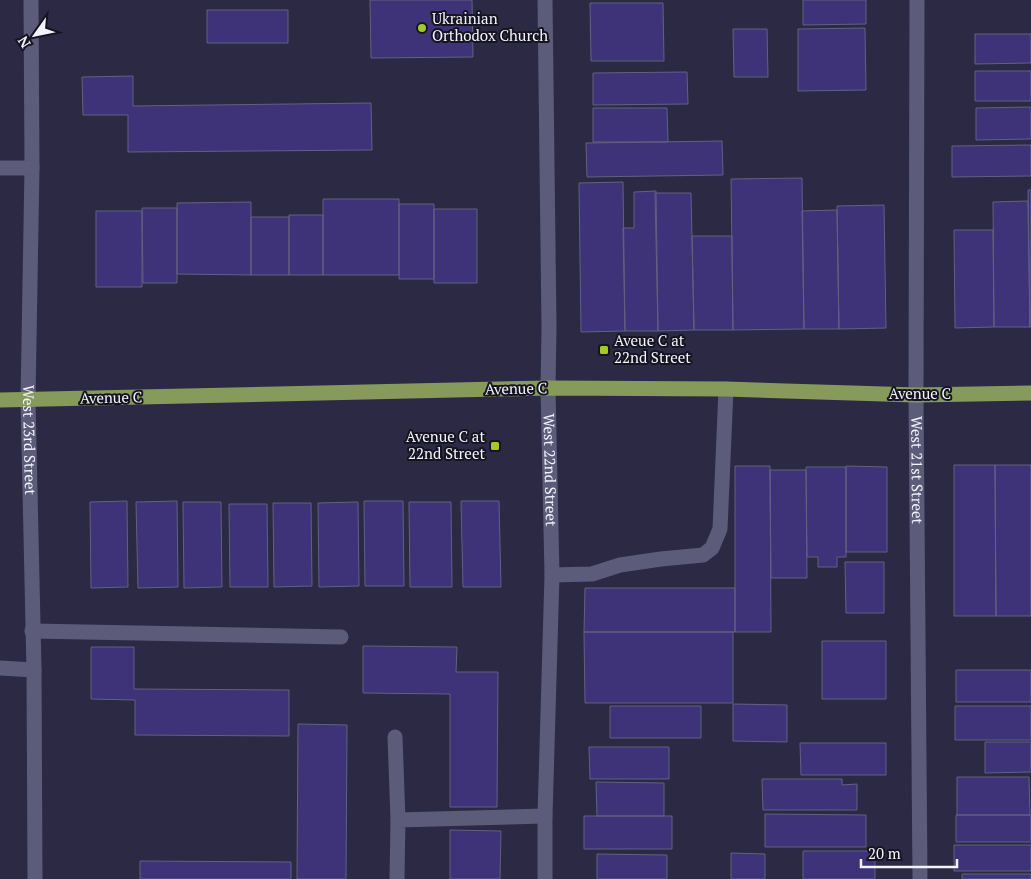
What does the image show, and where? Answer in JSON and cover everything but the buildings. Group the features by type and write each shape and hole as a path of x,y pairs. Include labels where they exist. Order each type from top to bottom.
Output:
{"main road":[{"name":"Avenue C","path":"0,400 548,388 726,389 916,395 1031,393"}],"street":[{"name":"West 23rd Street","path":"31,0 32,168 28,400 34,670 35,879"},
{"name":"West 22nd Street","path":"545,0 548,388 552,575 545,879"},
{"name":"West 21st Street","path":"917,0 916,395 920,879"},
{"path":"0,168 32,168"},
{"path":"552,575 592,574 620,565 703,556 712,548 720,529 726,389"},
{"path":"32,631 341,638"},
{"path":"0,668 34,670"},
{"path":"395,737 398,820 397,879"},
{"path":"398,820 545,816"}],"place":[{"name":"Ukrainian Orthodox Church","path":"422,28"},
{"name":"Aveue C at 22nd Street","path":"604,350"},
{"name":"Avenue C at 22nd Street","path":"495,446"}]}
